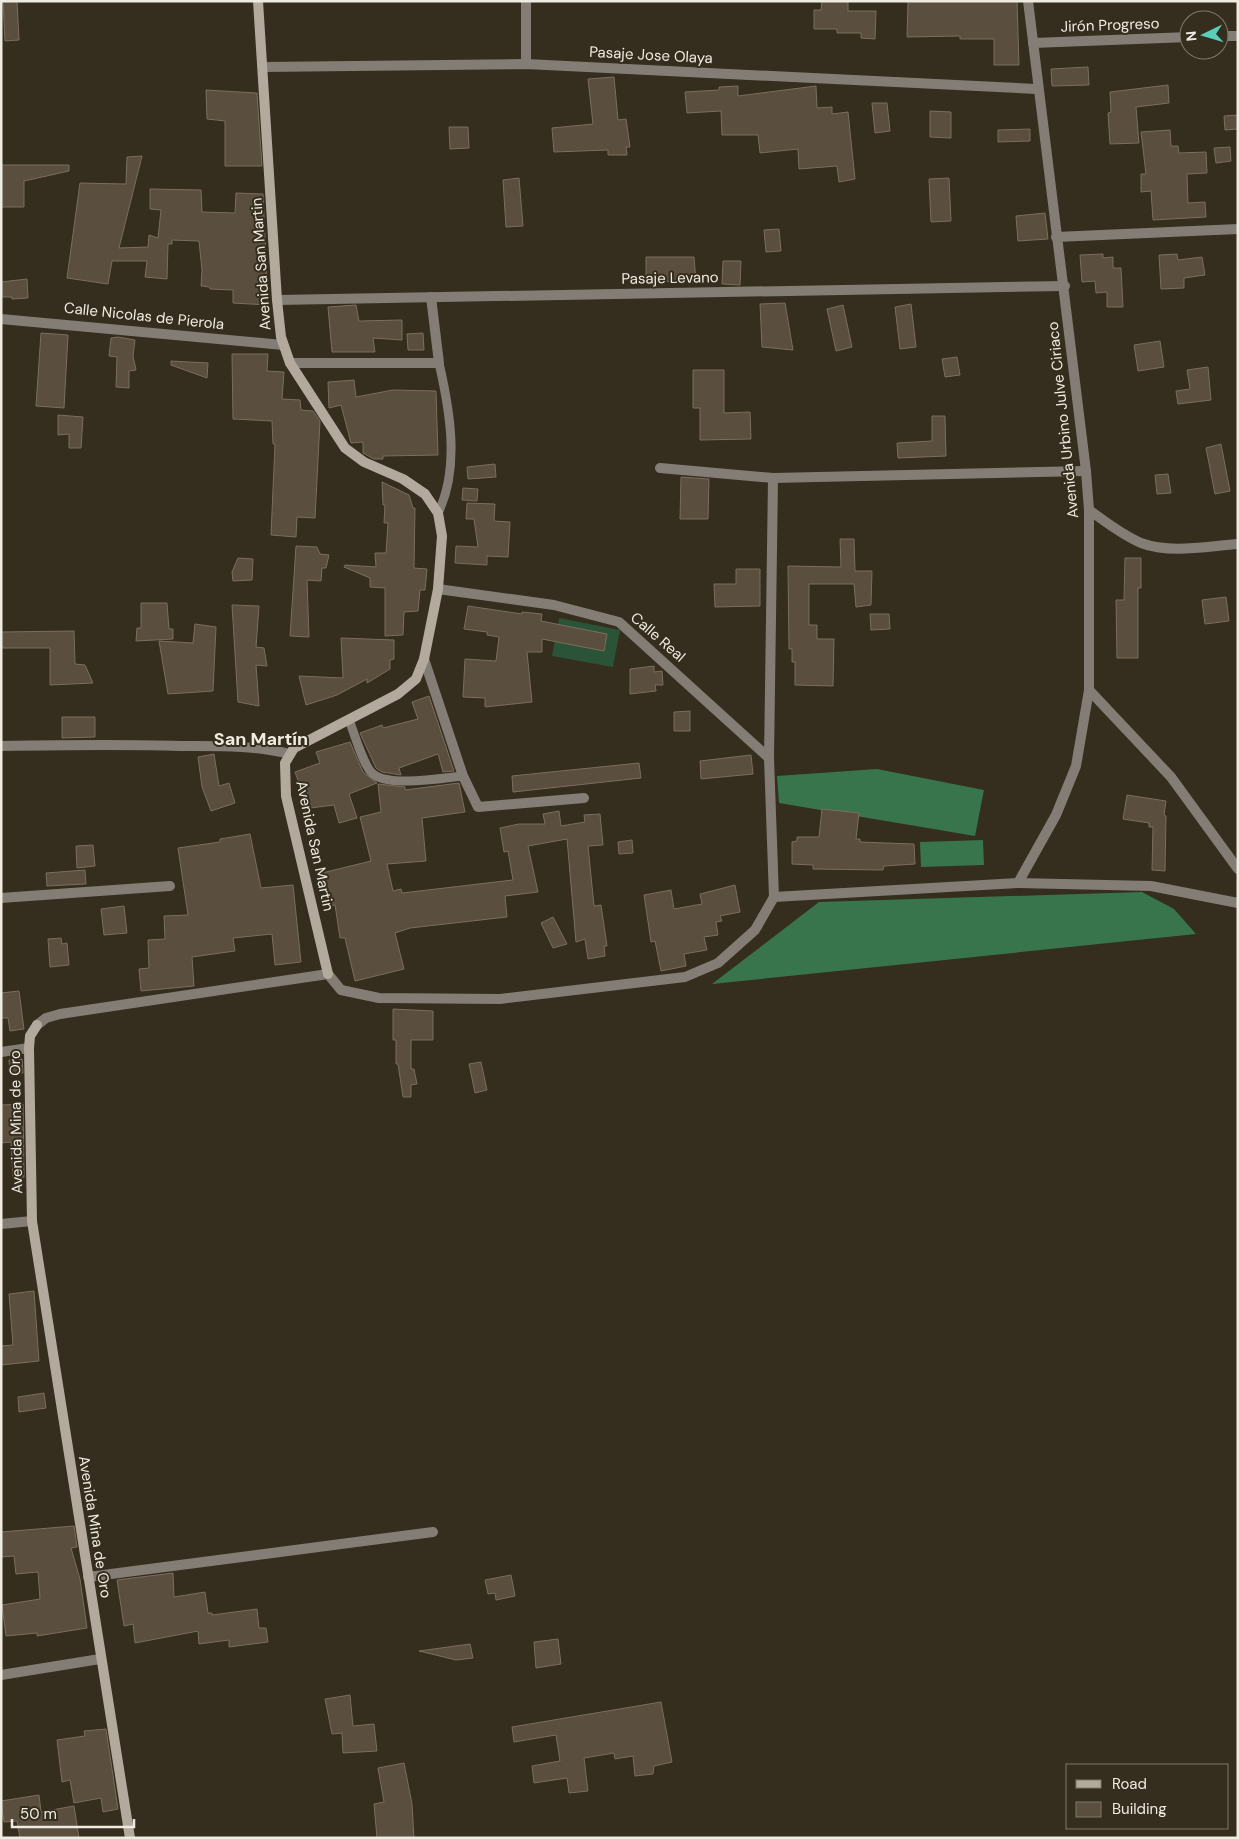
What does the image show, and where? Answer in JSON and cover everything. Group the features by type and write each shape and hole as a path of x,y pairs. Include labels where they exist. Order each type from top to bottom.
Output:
{"street":[{"name":"Avenida San Martin","path":"258,1 277,300 283,345 290,363 345,448 364,462 404,479 425,494 438,513 442,536 438,589 424,659 416,679 398,694 294,748 285,763 286,796 328,974"},
{"path":"526,1 526,64"},
{"name":"Avenida Urbino Julve Ciriaco","path":"1018,883 1056,814 1076,766 1089,690 1089,510 1086,470 1065,286 1056,237 1037,89 1028,1"},
{"name":"Jirón Progreso","path":"1033,43 1179,37"},
{"name":"Pasaje Jose Olaya","path":"262,67 526,64 1037,89"},
{"path":"1056,237 1238,229"},
{"name":"Pasaje Levano","path":"277,300 1065,286"},
{"path":"290,363 439,363 431,297"},
{"name":"Calle Nicolas de Pierola","path":"1,319 283,345"},
{"path":"660,468 773,478 1086,470"},
{"path":"328,974 341,990 379,998 500,999 685,977 718,963 755,930 774,896 769,758 773,478"},
{"path":"1089,510 1118,531 1143,543 1173,548 1238,544"},
{"name":"Calle Real","path":"438,589 554,605 619,622 769,758"},
{"path":"424,659 464,776 478,806 584,798"},
{"path":"1089,690 1171,777 1238,869"},
{"path":"1,746 106,744 237,747 267,748 290,754"},
{"path":"774,896 1018,883 1151,886 1238,902"},
{"path":"1,898 170,886"},
{"name":"Avenida Mina de Oro","path":"130,1838 100,1659 32,1220 30,1036 37,1025 46,1018 60,1014 328,974"},
{"path":"1,1052 29,1048"},
{"path":"1,1224 32,1220"},
{"path":"88,1577 434,1532"},
{"path":"1,1675 100,1659"}],"lane":[{"path":"438,513 447,495 452,463 445,388 439,363"},
{"path":"349,720 370,772 378,778 395,781 464,776"}],"green space":[{"path":"559,618 620,630 613,667 552,656"},
{"path":"877,769 984,790 975,836 779,803 777,776"},
{"path":"983,840 984,865 921,867 920,842"},
{"path":"1142,892 1174,909 1196,934 712,984 819,902"}],"building":[{"path":"3,1 17,1 19,40 5,41"},
{"path":"822,1 848,1 848,11 876,11 875,39 861,38 861,33 837,33 837,29 814,29 814,10 821,10"},
{"path":"908,1 1017,1 1019,65 994,65 994,39 960,39 960,36 907,37"},
{"path":"1088,67 1089,85 1052,86 1051,69"},
{"path":"614,77 618,120 626,119 630,147 626,147 627,155 608,155 608,150 554,152 552,128 593,124 588,79"},
{"path":"1168,85 1169,103 1136,107 1139,143 1110,144 1108,113 1111,112 1110,92"},
{"path":"738,86 738,96 816,86 817,108 832,107 832,114 848,112 855,179 839,182 837,166 799,169 798,149 760,153 758,135 722,135 721,111 687,113 685,92 719,90 719,87"},
{"path":"206,90 257,93 262,166 225,166 225,121 207,119"},
{"path":"872,103 887,103 890,131 875,133"},
{"path":"930,111 951,112 951,138 930,137"},
{"path":"1238,115 1238,129 1225,130 1224,116"},
{"path":"449,127 468,127 469,148 450,149"},
{"path":"1030,129 1030,141 998,142 998,130"},
{"path":"1170,130 1171,146 1178,146 1179,153 1206,152 1207,173 1187,174 1188,203 1205,202 1206,217 1153,220 1151,191 1141,192 1141,174 1146,174 1141,132"},
{"path":"1230,147 1231,161 1216,163 1214,148"},
{"path":"142,156 119,248 148,247 149,235 158,238 161,210 150,209 150,189 201,190 202,212 235,213 236,193 263,194 268,305 233,303 233,290 210,289 210,287 201,286 202,270 199,241 172,240 172,244 168,244 167,279 145,277 147,261 112,261 108,284 67,278 80,183 126,184 127,157"},
{"path":"1,165 69,165 69,171 24,181 24,207 1,207"},
{"path":"519,178 523,226 506,227 503,180"},
{"path":"949,178 951,221 931,222 929,179"},
{"path":"1045,213 1048,239 1018,241 1016,216"},
{"path":"779,229 781,251 766,252 764,230"},
{"path":"1103,254 1103,258 1113,257 1113,268 1121,268 1123,307 1107,307 1107,292 1096,293 1095,281 1082,282 1080,255"},
{"path":"1177,254 1178,260 1202,257 1205,275 1184,278 1184,288 1161,289 1159,255"},
{"path":"646,257 694,257 696,282 646,281"},
{"path":"723,261 741,261 740,285 722,284"},
{"path":"27,279 28,298 12,299 12,297 1,297 1,282"},
{"path":"785,303 793,350 762,347 760,304"},
{"path":"911,304 916,347 900,349 895,307"},
{"path":"356,305 359,321 402,320 402,340 373,338 375,352 332,352 328,307"},
{"path":"843,305 852,347 836,351 827,309"},
{"path":"41,333 68,335 64,408 36,406"},
{"path":"423,333 424,350 408,350 407,334"},
{"path":"118,337 135,340 133,356 136,370 129,371 129,388 116,387 117,357 109,356 111,338"},
{"path":"1160,341 1164,367 1138,371 1134,345"},
{"path":"232,354 268,354 267,371 284,372 282,399 300,400 301,410 313,411 320,421 315,518 297,517 296,537 271,535 275,444 273,444 272,421 233,419"},
{"path":"957,357 960,375 945,377 942,359"},
{"path":"171,361 208,363 207,378 171,365"},
{"path":"1208,367 1211,400 1178,404 1176,391 1190,389 1187,370"},
{"path":"693,370 724,370 724,413 750,412 751,439 700,440 700,408 693,408"},
{"path":"354,380 356,397 393,390 436,391 438,455 383,456 383,459 374,459 363,453 363,442 351,443 341,405 329,408 328,382"},
{"path":"58,415 83,417 81,448 69,448 69,434 58,435"},
{"path":"932,416 945,416 946,456 898,458 897,443 932,441"},
{"path":"1221,444 1230,491 1215,494 1206,448"},
{"path":"495,464 496,477 468,479 467,467"},
{"path":"1168,474 1171,493 1157,494 1155,475"},
{"path":"681,477 709,479 708,519 680,519"},
{"path":"382,482 409,495 413,508 415,508 414,568 427,569 425,590 420,590 418,611 404,612 403,635 385,636 385,588 370,587 370,578 344,567 345,565 376,567 375,553 386,553 388,523 384,523 385,505 383,505"},
{"path":"463,488 478,489 477,501 462,500"},
{"path":"467,503 495,504 494,521 510,522 508,557 487,556 487,565 455,563 456,546 478,547 474,519 466,519"},
{"path":"840,539 854,539 855,571 872,571 871,605 856,607 854,584 809,584 809,625 817,625 817,639 834,639 833,686 795,685 795,662 792,662 792,649 789,649 788,566 841,567"},
{"path":"296,546 317,547 320,554 329,555 326,568 322,568 321,581 307,580 309,637 290,636"},
{"path":"238,558 253,559 252,580 233,581 232,572"},
{"path":"1125,558 1141,558 1141,588 1138,588 1138,658 1117,658 1116,600 1124,600"},
{"path":"736,569 760,569 760,606 715,607 714,584 736,584"},
{"path":"1226,597 1229,621 1205,624 1202,600"},
{"path":"141,603 167,603 169,629 173,629 173,639 136,641 137,628 141,628"},
{"path":"232,605 259,606 256,647 264,648 267,666 256,665 259,706 238,702"},
{"path":"468,606 522,614 522,612 542,614 541,621 607,634 604,651 542,639 542,652 527,652 532,702 485,707 485,698 463,697 465,659 496,661 499,637 487,635 487,632 464,629"},
{"path":"870,614 889,614 890,629 871,630"},
{"path":"195,624 216,627 213,691 168,694 159,641 193,643"},
{"path":"74,631 75,664 85,665 93,683 50,685 50,648 1,648 1,632"},
{"path":"341,638 394,640 394,659 390,660 390,669 367,683 367,679 337,695 306,705 299,676 343,678"},
{"path":"654,666 654,672 662,671 663,685 655,685 656,691 630,694 630,669"},
{"path":"429,696 454,771 443,772 438,754 399,768 401,775 382,772 376,768 360,733 382,725 383,728 418,719 412,702"},
{"path":"690,711 690,731 674,731 674,712"},
{"path":"62,717 95,717 95,737 62,738"},
{"path":"350,742 363,772 377,783 349,794 357,818 339,823 334,805 310,808 306,784 300,786 295,772 320,763 316,752"},
{"path":"214,754 219,786 229,783 235,803 211,811 202,787 198,757"},
{"path":"751,755 753,774 701,779 700,761"},
{"path":"639,763 641,778 513,792 512,776"},
{"path":"459,783 465,812 422,818 426,861 387,864 393,891 401,889 402,893 513,880 508,851 504,852 500,828 519,824 545,824 543,814 559,811 561,826 585,822 584,815 600,814 603,845 588,846 594,906 601,905 607,946 604,946 605,956 588,959 585,939 576,942 567,839 528,846 538,892 505,896 507,917 410,928 395,933 404,969 355,981 345,938 340,938 335,905 330,906 322,873 371,861 360,817 381,812 378,784 405,787 405,790"},
{"path":"1127,795 1166,801 1164,815 1166,816 1165,871 1152,870 1153,827 1149,827 1149,823 1123,819"},
{"path":"822,809 859,813 856,839 860,839 860,842 914,844 915,864 884,866 883,870 813,869 813,865 792,864 792,842 797,841 797,837 819,837"},
{"path":"250,834 261,888 293,885 301,962 275,965 272,934 233,938 235,951 192,957 194,986 141,991 139,969 149,968 148,940 165,939 164,916 188,915 178,848 220,842 220,839"},
{"path":"632,840 633,853 619,854 618,842"},
{"path":"93,845 95,866 77,868 76,846"},
{"path":"85,870 86,884 47,886 46,873"},
{"path":"735,885 740,912 720,916 722,921 716,922 718,935 704,937 707,950 684,954 686,966 661,971 655,941 651,942 644,895 671,890 674,909 702,904 700,894"},
{"path":"124,906 127,933 104,935 101,909"},
{"path":"553,917 567,944 553,948 541,923"},
{"path":"61,938 62,944 67,943 69,965 50,967 48,939"},
{"path":"19,991 24,1029 10,1031 8,1018 1,1018 1,993"},
{"path":"393,1009 433,1011 433,1040 411,1040 411,1069 414,1069 417,1084 411,1085 411,1097 403,1097 398,1064 396,1064 396,1040 393,1040"},
{"path":"22,1059 23,1073 10,1073 9,1060"},
{"path":"481,1062 487,1090 475,1093 469,1064"},
{"path":"23,1104 24,1177 13,1178 11,1142 1,1143 1,1105"},
{"path":"34,1291 39,1361 1,1365 1,1346 13,1345 9,1294"},
{"path":"44,1393 46,1408 19,1412 18,1397"},
{"path":"74,1526 77,1547 71,1548 80,1579 87,1628 37,1636 37,1633 6,1636 2,1605 40,1599 38,1572 16,1574 14,1556 1,1557 1,1532"},
{"path":"173,1573 174,1597 205,1592 208,1613 212,1613 212,1615 257,1609 259,1628 266,1628 268,1642 229,1647 229,1640 199,1644 198,1631 135,1643 133,1624 124,1626 117,1580"},
{"path":"511,1575 515,1596 496,1600 495,1593 488,1594 485,1580"},
{"path":"558,1639 561,1664 536,1668 534,1642"},
{"path":"470,1644 473,1658 456,1660 419,1651"},
{"path":"350,1695 353,1726 374,1724 377,1751 343,1753 342,1733 332,1734 325,1699"},
{"path":"661,1702 672,1762 654,1766 653,1774 635,1776 633,1756 615,1759 614,1753 584,1758 588,1791 569,1793 567,1778 534,1783 532,1766 560,1761 556,1735 514,1742 512,1727"},
{"path":"106,1729 118,1809 103,1812 101,1798 74,1803 70,1780 62,1782 57,1740 85,1736 84,1731"},
{"path":"404,1763 412,1804 414,1838 377,1838 374,1804 384,1802 378,1768"},
{"path":"39,1795 41,1812 74,1806 79,1838 20,1838 17,1821 4,1822 1,1801"}],"district":[{"name":"San Martín","path":"261,739"}]}
